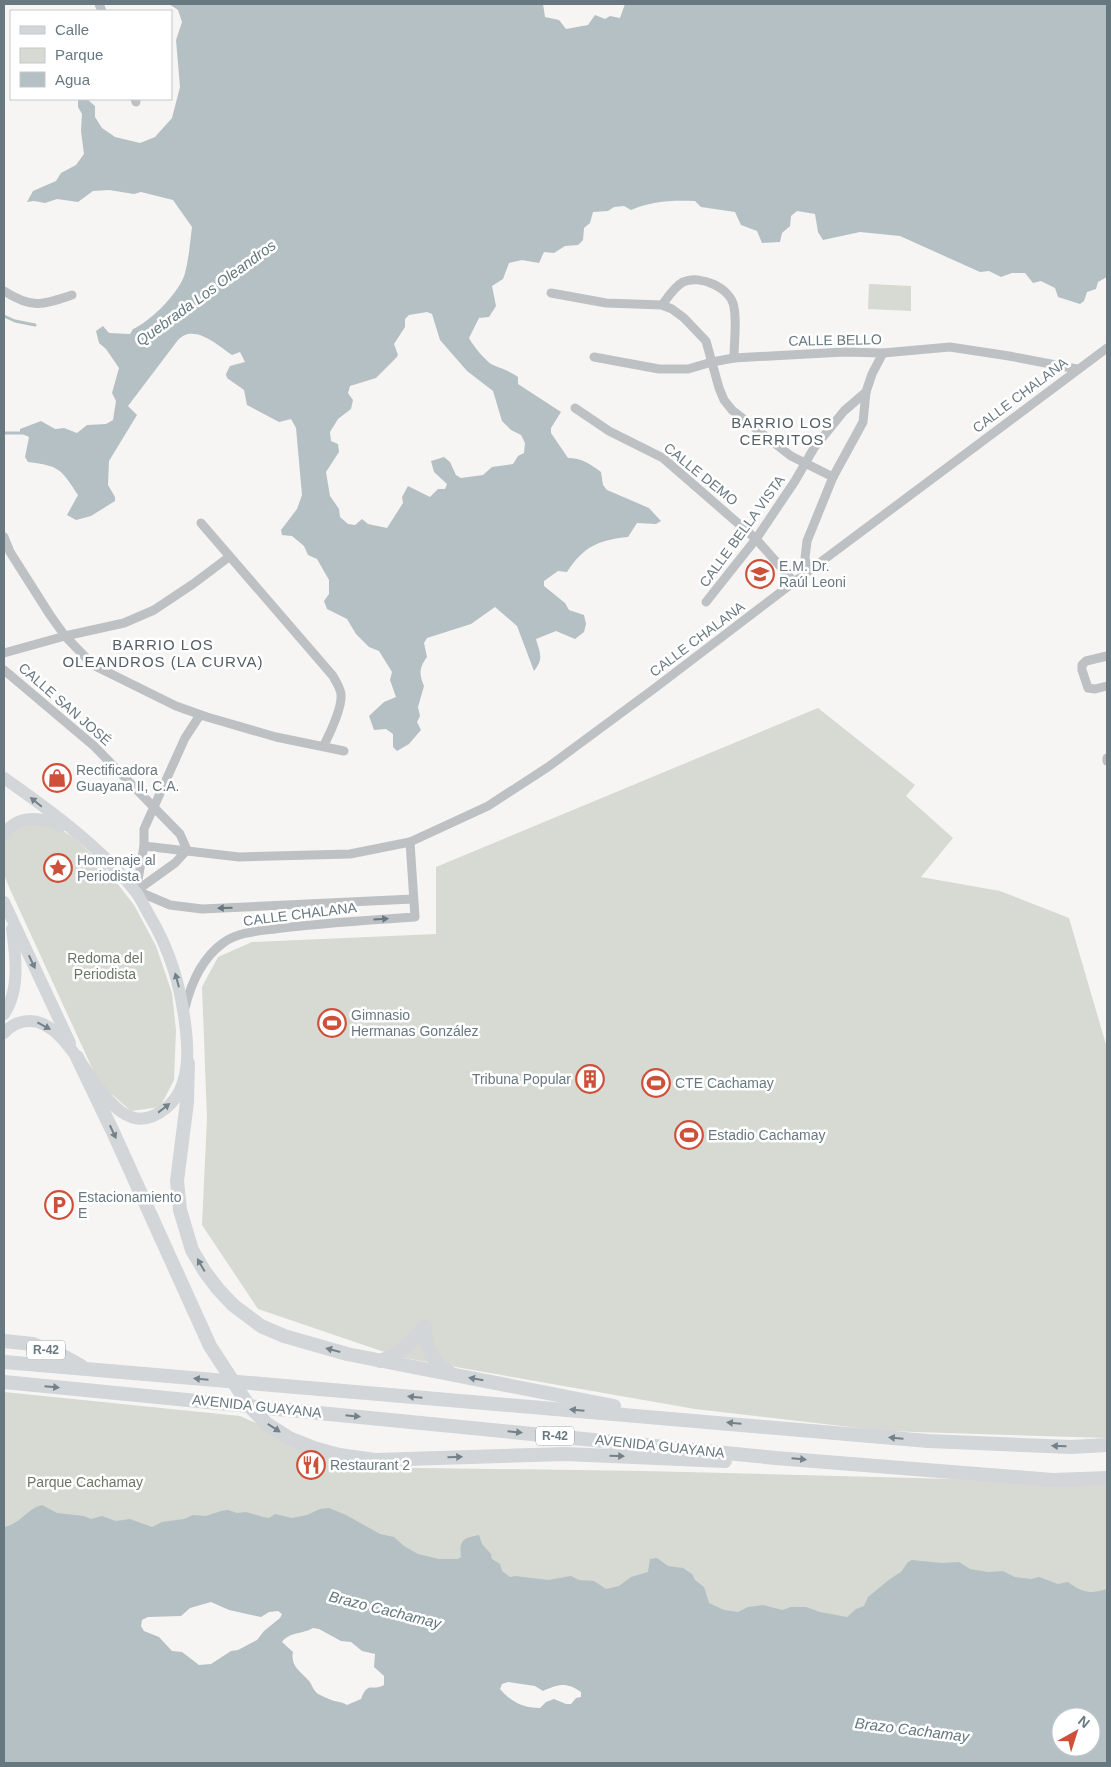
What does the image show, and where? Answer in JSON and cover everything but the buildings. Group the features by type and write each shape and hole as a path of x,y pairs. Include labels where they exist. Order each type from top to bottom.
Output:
{"main road":[{"path":"4,778 100,854 136,891 160,932 170,957 184,1011 188,1063 186,1102 177,1181 180,1210 192,1250 205,1272 233,1305 261,1326 284,1336 347,1354 678,1419"},
{"path":"4,835 14,824 38,819 53,822 77,834"},
{"path":"4,898 11,918 15,953 14,992 4,1014"},
{"path":"4,902 113,1132 210,1346 248,1406 267,1424 296,1441 314,1448 339,1455 375,1460 565,1454 726,1461 776,1458"},
{"path":"4,1033 20,1021 35,1021 45,1024 56,1033 77,1057 95,1084 114,1107 124,1114 144,1118 166,1108 175,1098 182,1084 188,1063"},
{"path":"380,1361 392,1357 402,1350 425,1326 425,1340 428,1351 444,1370 455,1376"},
{"name":"R-42","path":"4,1341 33,1344 61,1355 86,1369"},
{"name":"AVENIDA GUAYANA","path":"4,1362 928,1440 1071,1446 1107,1445"},
{"name":"AVENIDA GUAYANA","path":"4,1382 776,1458 1053,1480 1107,1478"}],"street":[{"path":"662,305 676,287 684,282 692,280 710,283 722,289 730,296 734,306 734,358"},
{"path":"4,291 19,300 39,304 72,295"},
{"path":"551,293 606,303 662,305 672,309 684,318 706,341 724,400 732,410 791,456 833,478"},
{"name":"CALLE BELLO","path":"594,357 659,368 688,369 734,358 844,352 883,353 950,347 1076,369"},
{"name":"CALLE CHALANA","path":"144,846 239,857 350,854 410,842 488,806 548,767 655,688 1076,369 1107,348"},
{"name":"CALLE BELLA VISTA","path":"706,602 756,539 795,481 814,448 844,412 866,392 872,374 883,353"},
{"path":"808,571 805,558 807,541 833,478 863,422 866,392"},
{"name":"CALLE DEMO","path":"575,408 609,431 663,458 756,539 794,582"},
{"path":"201,523 333,676 338,685 341,694 340,703 324,746"},
{"path":"4,537 10,552 50,616 65,636 93,665 176,706 200,715 276,736 344,751"},
{"path":"4,653 65,636 124,623 154,610 229,557"},
{"path":"1107,656 1082,665 1088,688 1095,689 1107,686"},
{"name":"CALLE SAN JOSÉ","path":"4,670 94,746 180,834 187,850"},
{"path":"136,891 144,846 144,829 185,738 200,715"},
{"name":"CALLE CHALANA","path":"184,1011 189,990 198,972 210,955 224,942 240,935 305,925 415,917 410,842"},
{"path":"136,891 175,863 187,850"},
{"name":"CALLE CHALANA","path":"136,891 170,905 202,909 413,899"}],"green space":[{"path":"869,284 911,286 911,311 868,309"},
{"name":"CTE Cachamay","path":"818,708 915,785 906,796 953,838 921,877 1000,891 1069,918 1107,1048 1107,1438 884,1431 695,1409 399,1357 258,1309 202,1225 207,1118 202,987 218,957 252,942 436,934 436,867"},
{"name":"Redoma del Periodista","path":"30,822 53,825 73,837 103,865 134,905 156,946 172,993 176,1030 174,1080 160,1107 131,1111 99,1083 9,887 4,874 4,836"},
{"name":"Parque Cachamay","path":"4,1392 240,1416 355,1467 645,1471 1107,1483 1107,1619 847,1626 4,1576"}],"water":[{"path":"169,4 543,4 545,17 559,20 566,29 588,25 595,15 605,19 610,16 620,18 625,4 1107,4 1107,277 1098,282 1096,289 1087,292 1084,301 1080,304 1058,297 1055,288 1041,281 1033,283 1025,273 1012,273 1001,277 989,271 980,272 900,236 860,232 823,240 818,232 815,214 797,211 791,216 790,226 782,233 780,242 762,243 757,231 741,225 735,212 701,207 695,201 654,203 631,210 624,206 614,207 608,211 593,212 590,223 584,228 583,240 578,245 565,246 554,253 544,252 539,263 522,260 509,263 503,279 492,286 496,306 489,317 479,318 469,338 490,363 518,377 518,384 561,412 551,428 551,433 568,458 582,460 593,466 601,472 603,485 607,490 649,508 661,521 656,524 637,523 628,537 608,540 592,546 579,556 567,572 558,571 544,581 544,586 565,603 569,610 584,615 586,624 584,632 575,639 556,631 536,639 540,659 534,671 517,626 495,607 471,624 427,638 424,643 427,657 422,664 421,671 424,686 418,707 420,716 417,722 421,730 409,744 397,751 393,747 393,734 386,729 374,730 369,716 384,702 396,697 390,680 392,672 379,651 369,647 356,634 347,619 327,609 324,601 329,594 329,580 317,559 308,555 304,546 292,536 282,535 281,530 297,509 302,495 296,428 291,419 279,422 247,405 244,390 227,378 226,374 230,366 245,362 240,352 232,355 213,341 198,335 184,335 178,340 128,406 137,415 109,461 108,485 115,497 115,501 91,516 76,520 67,515 78,495 68,479 59,470 47,465 28,462 25,457 29,437 20,433 20,429 41,421 55,429 64,428 77,433 87,425 106,424 113,420 116,401 112,393 119,368 106,349 99,343 96,331 103,326 109,333 130,334 133,329 148,320 164,305 178,288 185,273 192,227 173,200 141,192 134,194 109,190 93,191 78,202 57,199 45,203 27,202 33,191 56,181 61,173 76,165 84,154 81,131 82,114 78,107 78,100 88,100 95,106 95,117 102,128 115,137 140,143 155,137 172,118 180,87 176,40 182,22 178,10","holes":["427,312 432,314 440,340 467,371 493,391 502,421 511,430 521,435 525,443 524,453 518,456 513,464 492,467 483,475 461,478 456,475 450,462 444,457 431,461 434,472 447,484 445,489 438,489 430,497 408,486 402,497 403,503 387,528 368,524 362,519 355,525 348,524 340,517 339,509 330,496 326,472 339,452 338,444 331,441 330,432 338,419 351,409 353,400 348,393 350,386 376,378 396,358 398,355 394,344 405,327 405,319 409,315"]},
{"name":"Brazo Cachamay","path":"42,1505 57,1513 84,1516 91,1519 102,1516 116,1521 130,1519 152,1527 162,1522 184,1519 193,1515 206,1516 228,1510 269,1518 275,1514 292,1518 329,1508 380,1534 394,1537 404,1546 418,1554 439,1559 458,1559 461,1557 463,1541 469,1537 479,1535 482,1544 491,1554 492,1559 500,1564 502,1571 510,1577 548,1580 571,1576 579,1580 594,1581 606,1589 619,1586 631,1577 648,1572 650,1559 657,1558 668,1566 683,1568 692,1574 695,1580 704,1587 709,1603 724,1610 738,1612 748,1607 763,1605 782,1610 791,1607 806,1607 820,1612 847,1617 856,1609 864,1606 868,1597 901,1572 908,1562 912,1560 942,1563 959,1562 970,1569 988,1572 1003,1571 1015,1577 1031,1579 1039,1577 1058,1584 1068,1582 1086,1592 1107,1589 1107,1763 4,1763 4,1527 15,1523 31,1510","holes":["211,1602 229,1610 261,1617 269,1612 278,1611 282,1614 257,1640 238,1650 231,1651 211,1664 199,1665 182,1652 172,1651 159,1637 144,1631 141,1626 142,1620 148,1617 181,1616 190,1608","313,1628 319,1629 341,1641 351,1642 362,1651 375,1654 374,1667 384,1676 384,1685 368,1688 361,1699 347,1705 318,1694 295,1665 292,1657 293,1652 282,1642 288,1636","508,1682 535,1686 543,1691 567,1685 581,1692 581,1697 576,1698 571,1704 554,1699 546,1702 540,1708 528,1707 508,1697 500,1689 502,1684"]}],"waterway":[{"path":"4,316 15,321 35,325"},
{"name":"Quebrada Los Oleandros","path":"4,433 23,433"}],"place":[{"name":"E.M. Dr. Raúl Leoni","path":"760,574"},
{"name":"Rectificadora Guayana II, C.A.","path":"57,778"},
{"name":"Homenaje al Periodista","path":"58,868"},
{"name":"Gimnasio Hermanas González","path":"332,1023"},
{"name":"Tribuna Popular","path":"590,1079"},
{"name":"CTE Cachamay","path":"656,1083"},
{"name":"Estadio Cachamay","path":"689,1135"},
{"name":"Estacionamiento E","path":"59,1205"},
{"name":"Restaurant 2","path":"311,1465"}],"district":[{"name":"BARRIO LOS CERRITOS","path":"782,432"},
{"name":"BARRIO LOS OLEANDROS (LA CURVA)","path":"163,654"}]}
